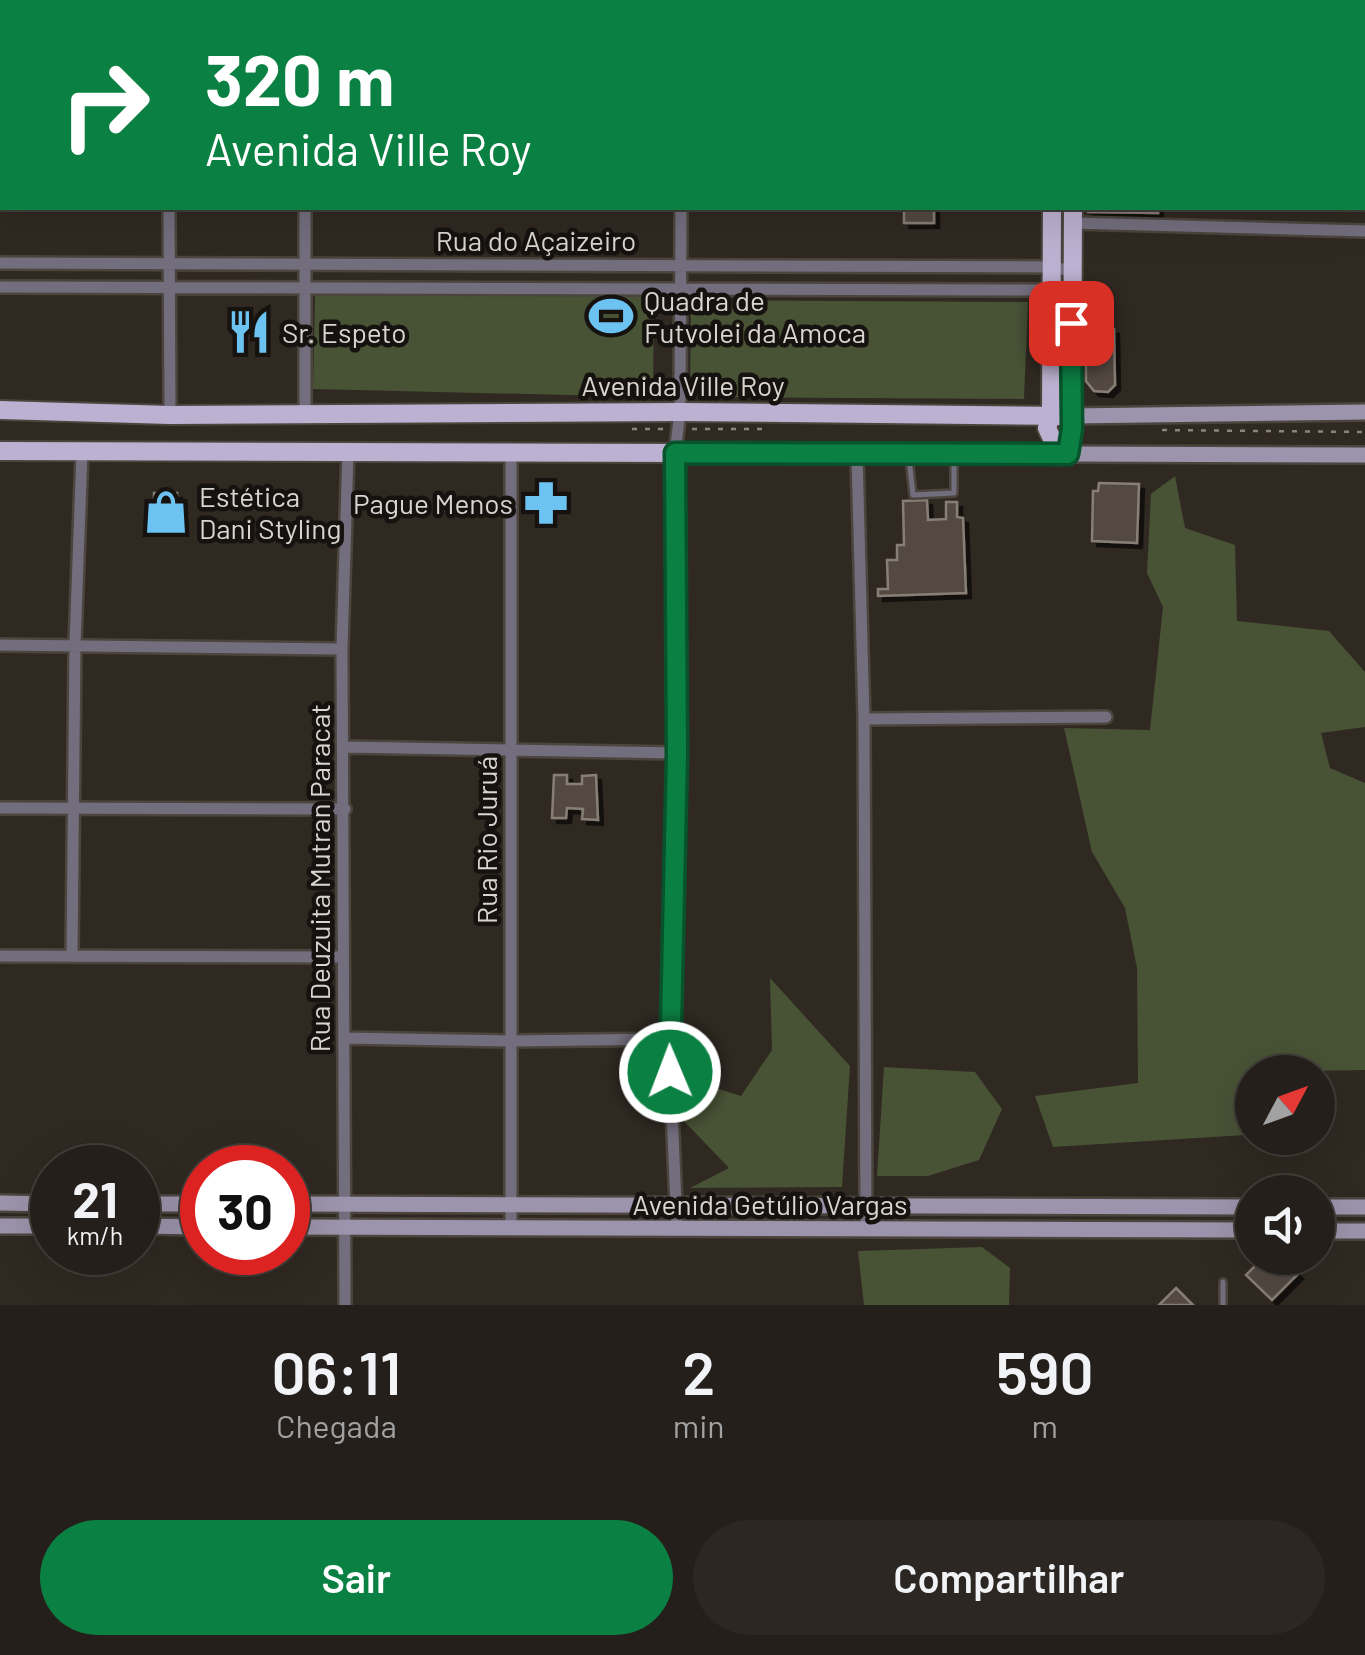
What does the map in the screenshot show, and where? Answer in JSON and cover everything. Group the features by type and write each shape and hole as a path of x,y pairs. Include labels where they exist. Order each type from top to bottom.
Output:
{"main road":[{"path":"1052,210 1051,414 1047,428 1064,454"},
{"path":"1064,454 1072,416 1074,215"},
{"name":"Avenida Ville Roy","path":"0,410 170,415 680,412 1072,416 1365,412"},
{"path":"0,451 857,456 1365,454"},
{"path":"0,1203 30,1204"},
{"name":"Avenida Getúlio Vargas","path":"310,1204 1235,1207"},
{"path":"1335,1207 1365,1208"},
{"path":"0,1226 30,1226"},
{"name":"Avenida Getúlio Vargas","path":"310,1227 1235,1230"},
{"path":"1335,1230 1365,1231"}],"street":[{"path":"169,210 170,415"},
{"path":"305,210 305,414"},
{"path":"677,1230 669,1039 677,754 675,453 680,412 681,210"},
{"path":"1074,215 1365,231"},
{"name":"Rua do Açaizeiro","path":"0,264 680,265 1072,271"},
{"name":"Rua do Açaizeiro","path":"0,287 681,287 1071,292"},
{"name":"Rua Deuzuita Mutran Paracat","path":"344,1305 342,648 348,451"},
{"path":"72,956 75,644 82,452"},
{"name":"Rua Rio Juruá","path":"511,453 511,1227"},
{"path":"857,456 864,719 866,1229"},
{"path":"0,646 342,648"},
{"path":"864,719 1106,717"},
{"path":"345,748 677,754"},
{"path":"0,808 345,810"},
{"path":"0,956 343,957"},
{"path":"346,1038 669,1039"}],"lane":[{"path":"908,455 912,495 954,493 954,455"},
{"path":"1223,1282 1223,1305"}],"green space":[{"path":"654,293 653,397 313,389 315,295"},
{"path":"691,300 1028,302 1024,399 690,397"},
{"path":"1175,476 1185,528 1235,545 1237,621 1329,631 1365,672 1365,727 1321,733 1330,768 1365,783 1365,1070 1335,1071 1335,1055 1235,1055 1235,1136 1053,1147 1035,1096 1138,1083 1137,968 1125,908 1092,852 1064,728 1150,730 1163,607 1147,573 1151,494"},
{"path":"770,978 850,1066 842,1187 690,1188 729,1168 682,1119 687,1069 713,1087 741,1096 772,1050"},
{"path":"884,1067 975,1072 1002,1109 979,1160 928,1176 877,1176"},
{"path":"982,1247 1010,1268 1009,1305 864,1305 858,1251"}],"building":[{"path":"904,210 934,210 934,223 904,223"},
{"path":"1088,210 1158,210 1158,213"},
{"path":"1086,328 1114,329 1115,385 1108,392 1094,391 1086,381"},
{"path":"1099,483 1139,484 1137,543 1092,541 1093,491 1098,491"},
{"name":"Estética Dani Styling","path":"154,493 177,493 177,530 154,530"},
{"path":"927,500 928,520 946,519 946,502 957,502 957,517 963,518 966,593 878,596 878,589 888,589 887,560 897,560 897,545 904,545 903,501"},
{"path":"554,775 567,775 567,784 582,784 582,776 596,775 598,820 582,819 583,809 567,808 566,818 552,818"},
{"path":"1246,1275 1297,1275 1272,1300"},
{"path":"1176,1288 1193,1305 1159,1305"}],"place":[{"name":"Quadra de Futvolei da Amoca","path":"611,316"},
{"name":"Sr. Espeto","path":"249,332"},
{"name":"Pague Menos","path":"546,503"},
{"name":"Estética Dani Styling","path":"166,512"}],"route":[{"path":"670,1072 677,754 675,453 1068,454 1072,429 1071,323"}]}
